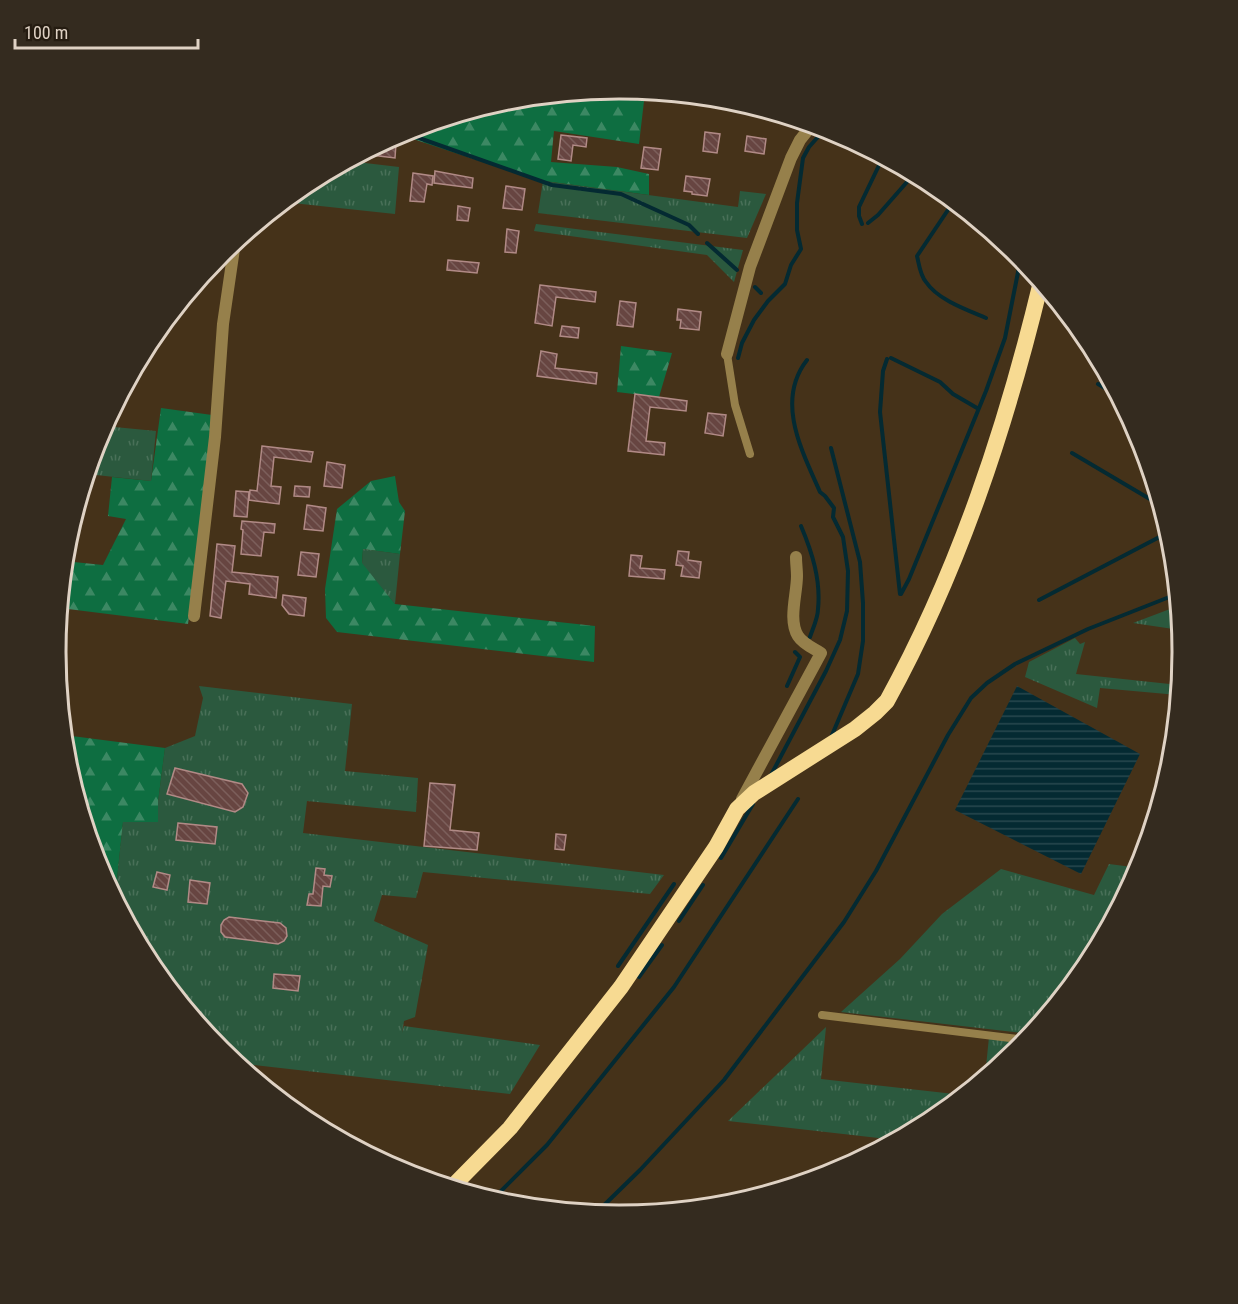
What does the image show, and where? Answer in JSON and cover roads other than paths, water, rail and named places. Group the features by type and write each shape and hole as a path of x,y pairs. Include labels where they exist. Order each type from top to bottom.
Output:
{"highway":[{"path":"458,1181 510,1128 621,987 716,847 737,809 754,793 855,729 887,701 935,606 961,543 1019,371 1039,291"}],"street":[{"path":"727,354 750,267 791,158 806,132"},
{"path":"194,616 215,437 223,324 233,256"},
{"path":"737,809 821,653 806,645 795,630 796,557"}],"lane":[{"path":"727,354 735,405 750,454"},
{"path":"822,1016 1014,1039"}],"water":[{"path":"1017,686 1140,754 1081,874 955,810"}],"waterway":[{"path":"738,358 742,343 754,320 785,284 791,265 801,249 797,230 797,203 803,158 819,136"},
{"path":"417,137 552,185 621,194 689,225 698,234"},
{"path":"862,224 859,207 880,164"},
{"path":"868,223 908,181"},
{"path":"949,208 917,256 920,269 924,279 938,294 953,304 986,318"},
{"path":"707,243 737,270"},
{"path":"901,594 986,391 1005,338 1018,270"},
{"path":"755,287 761,293"},
{"path":"891,358 940,382 953,394 977,408"},
{"path":"887,359 883,371 880,412 900,594"},
{"path":"771,775 826,671 840,640 847,611 848,571 843,537 833,517 834,508 820,492 813,476 800,443 792,409 793,392 798,376 807,360"},
{"path":"1098,384 1104,388"},
{"path":"831,448 860,562 863,603 863,641 858,674 832,735"},
{"path":"1072,453 1150,499"},
{"path":"801,526 812,556 819,598 818,612 810,637"},
{"path":"1039,600 1159,537"},
{"path":"605,1205 724,1080 844,922 876,871 948,735 971,698 987,683 1015,664 1088,629 1169,597"},
{"path":"787,686 800,657 795,652"},
{"path":"500,1192 547,1145 674,987 798,799"},
{"path":"721,858 753,804"},
{"path":"618,966 674,884"},
{"path":"679,921 703,885"},
{"path":"639,977 662,945"}]}
